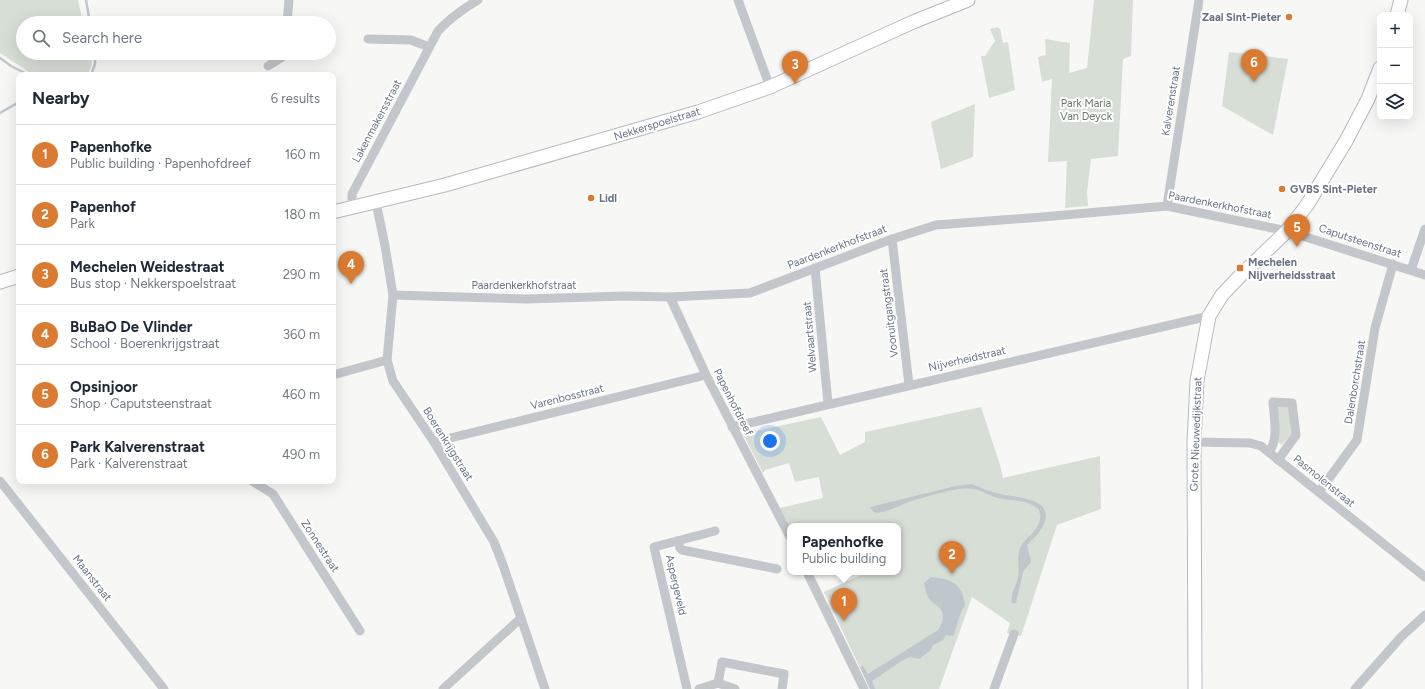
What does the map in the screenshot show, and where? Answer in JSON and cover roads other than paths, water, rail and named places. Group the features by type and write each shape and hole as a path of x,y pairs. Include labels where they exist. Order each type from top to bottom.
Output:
{"main road":[{"name":"Nekkerspoelstraat","path":"336,211 376,202 566,151 698,112 770,87 913,22 968,0"},
{"path":"1398,12 1401,0"},
{"name":"Grote Nieuwedijkstraat","path":"1195,689 1194,442 1197,381 1208,316 1222,295 1239,276 1287,230 1307,205 1346,141 1368,99 1377,76"},
{"path":"0,282 16,277"}],"street":[{"path":"288,16 289,0"},
{"name":"Lakenmakersstraat","path":"352,207 352,194 438,32 447,21 460,10 478,0"},
{"path":"738,0 770,87"},
{"name":"Kalverenstraat","path":"1167,206 1198,0"},
{"path":"368,39 411,40 429,48"},
{"path":"268,66 278,60"},
{"name":"Boerenkrijgstraat","path":"376,202 393,295 387,360 393,381 434,442 494,542 545,689"},
{"name":"Paardenkerkhofstraat","path":"393,295 528,300 625,296 670,297 750,293 892,239 936,225 1167,206 1287,230"},
{"path":"1411,270 1425,229"},
{"name":"Caputsteenstraat","path":"1287,230 1425,275"},
{"name":"Vooruitgangstraat","path":"892,239 909,385"},
{"name":"Dalenborchstraat","path":"1319,492 1357,440 1376,328 1393,264"},
{"name":"Welvaartstraat","path":"815,268 828,403"},
{"name":"Papenhofdreef","path":"670,297 706,375 787,531"},
{"name":"Nijverheidstraat","path":"732,426 1208,316"},
{"path":"336,374 387,360"},
{"name":"Varenbosstraat","path":"434,442 706,375"},
{"path":"1269,452 1274,446 1275,431 1273,402 1292,403 1296,435 1278,460"},
{"name":"Pasmolenstraat","path":"1194,442 1250,443 1261,446 1425,577"},
{"name":"Maanstraat","path":"0,481 164,689"},
{"name":"Zonnestraat","path":"257,484 273,494 360,631"},
{"name":"Aspergeveld","path":"687,689 654,548 715,531"},
{"path":"678,541 682,550 777,569"},
{"path":"808,575 864,689"},
{"path":"1355,689 1401,637 1425,615"},
{"path":"443,689 521,618"},
{"path":"994,689 1014,634"},
{"path":"718,683 722,662 784,674 782,689"},
{"path":"699,689 718,683 735,689"}],"waterway":[{"path":"86,0 89,16"},
{"path":"0,58 23,72"},
{"path":"92,72 95,60"},
{"path":"0,113 16,104"}],"place":[{"name":"Zaal Sint-Pieter","path":"1289,17"},
{"name":"Park Kalverenstraat","path":"1254,82"},
{"name":"Mechelen Weidestraat","path":"795,84"},
{"name":"GVBS Sint-Pieter","path":"1282,189"},
{"name":"Lidl","path":"591,198"},
{"name":"Opsinjoor","path":"1297,247"},
{"name":"Mechelen Nijverheidsstraat","path":"1240,268"},
{"name":"BuBaO De Vlinder","path":"351,284"},
{"name":"Papenhof","path":"952,574"},
{"name":"Papenhofke","path":"844,621"}],"park label":[{"name":"Park Maria Van Deyck","path":"1086,109"}]}
